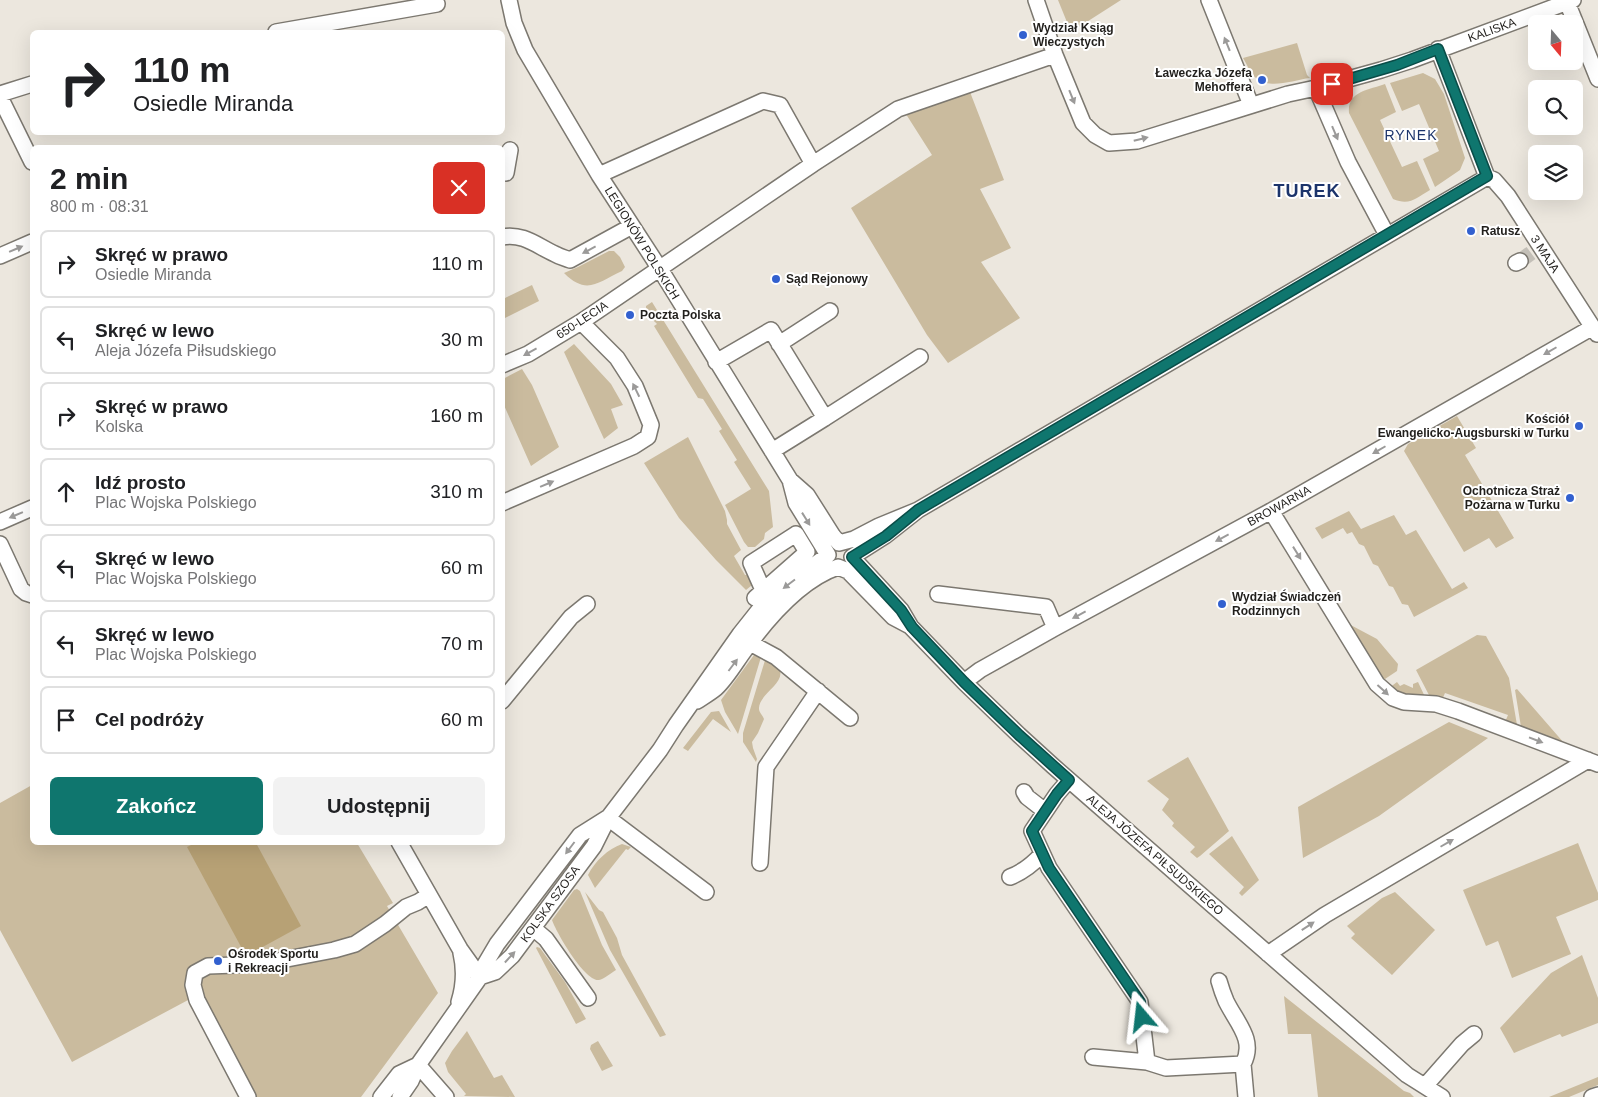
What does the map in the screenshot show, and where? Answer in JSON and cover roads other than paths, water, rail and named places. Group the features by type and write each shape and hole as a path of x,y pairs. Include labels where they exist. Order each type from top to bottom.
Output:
{"street":[{"name":"LEGIONÓW POLSKICH","path":"509,0 514,24 525,50 599,175 660,269 790,480 807,495 838,543"},
{"name":"KALISKA","path":"1036,0 1055,55 1083,123 1095,135 1110,143 1137,141 1288,94 1381,70 1570,1"},
{"path":"1209,0 1251,105"},
{"path":"1570,1 1598,79"},
{"path":"288,30 437,4"},
{"path":"918,510 886,536 852,557 848,564 838,566 832,564 828,555 830,548 838,543 854,539 879,526 918,510 1487,176 1438,49"},
{"name":"650-LECIA","path":"505,364 528,354 580,322 812,164 898,109 1046,58"},
{"path":"30,85 0,95 30,158"},
{"path":"1316,88 1348,162 1387,235"},
{"path":"599,175 763,101 780,105 812,164"},
{"path":"506,173 510,150"},
{"name":"3 MAJA","path":"1487,176 1494,180 1508,196 1527,256 1595,331"},
{"path":"505,237 524,238 570,260 632,226"},
{"path":"0,256 30,243"},
{"path":"780,344 830,311"},
{"path":"505,502 634,446 648,438 651,424 635,386 617,358 580,322"},
{"path":"716,362 771,330 825,418"},
{"name":"BROWARNA","path":"964,682 980,670 1055,628 1271,511 1595,331"},
{"path":"772,451 920,357"},
{"name":"LEGIONÓW POLSKICH","path":"790,480 796,503 828,555"},
{"path":"0,522 30,509"},
{"path":"1271,511 1377,684 1393,698 1404,702 1436,704 1458,711 1593,762"},
{"path":"838,543 848,546 852,557"},
{"path":"0,544 5,566 22,589 30,594"},
{"name":"KOLSKA SZOSA","path":"480,976 495,972 512,956 594,846 608,818 660,750 716,666 763,606 776,593 828,555"},
{"name":"ALEJA JÓZEFA PIŁSUDSKIEGO","path":"852,557 901,610 912,627 964,682 1019,735 1425,1092 1442,1097"},
{"name":"KOLSKA SZOSA","path":"690,706 717,687 750,643 785,602 829,570 838,566"},
{"name":"ALEJA JÓZEFA PIŁSUDSKIEGO","path":"838,566 848,571 893,617 912,627"},
{"path":"938,594 1046,607 1055,628"},
{"path":"505,697 571,617 587,604"},
{"path":"750,643 776,657 850,718"},
{"path":"760,862 766,767 818,691"},
{"path":"1268,954 1325,915 1593,762"},
{"path":"1069,780 1032,831 1049,868 1140,1002 1147,1062"},
{"path":"1024,792 1027,797 1045,811"},
{"path":"608,818 706,892"},
{"name":"KOLSKA SZOSA","path":"400,1097 411,1081 418,1065 480,976 497,944 580,835 608,818"},
{"path":"401,845 460,949 480,976"},
{"path":"1010,877 1022,872 1042,854"},
{"path":"248,1097 197,1000 193,985 195,973 208,966 261,964 355,944 406,907 429,895"},
{"path":"533,928 546,939 588,998"},
{"name":"KOLSKA SZOSA","path":"460,949 476,954 486,952 497,944"},
{"path":"456,1010 461,994 464,969 460,949"},
{"path":"1219,982 1226,1001 1246,1040 1248,1051 1243,1064 1246,1097"},
{"path":"1425,1092 1462,1044 1474,1034"},
{"path":"1093,1057 1147,1062 1166,1068 1243,1064"},
{"path":"418,1065 446,1097"},
{"name":"KOLSKA SZOSA","path":"381,1097 399,1074 418,1065"},
{"path":"1592,1097 1598,1095"}],"tunnel":[{"path":"1520,261 1531,253"}],"place":[{"name":"Wydział Ksiąg Wieczystych","path":"1023,35"},
{"name":"Ławeczka Józefa Mehoffera","path":"1262,80"},
{"name":"Ratusz","path":"1471,231"},
{"name":"Sąd Rejonowy","path":"776,279"},
{"name":"Poczta Polska","path":"630,315"},
{"name":"Kościół Ewangelicko-Augsburski w Turku","path":"1579,426"},
{"name":"Ochotnicza Straż Pożarna w Turku","path":"1570,498"},
{"name":"Wydział Świadczeń Rodzinnych","path":"1222,604"},
{"name":"Ośrodek Sportu i Rekreacji","path":"218,961"}],"district":[{"name":"RYNEK","path":"1411,135"},
{"name":"TUREK","path":"1307,191"}]}
